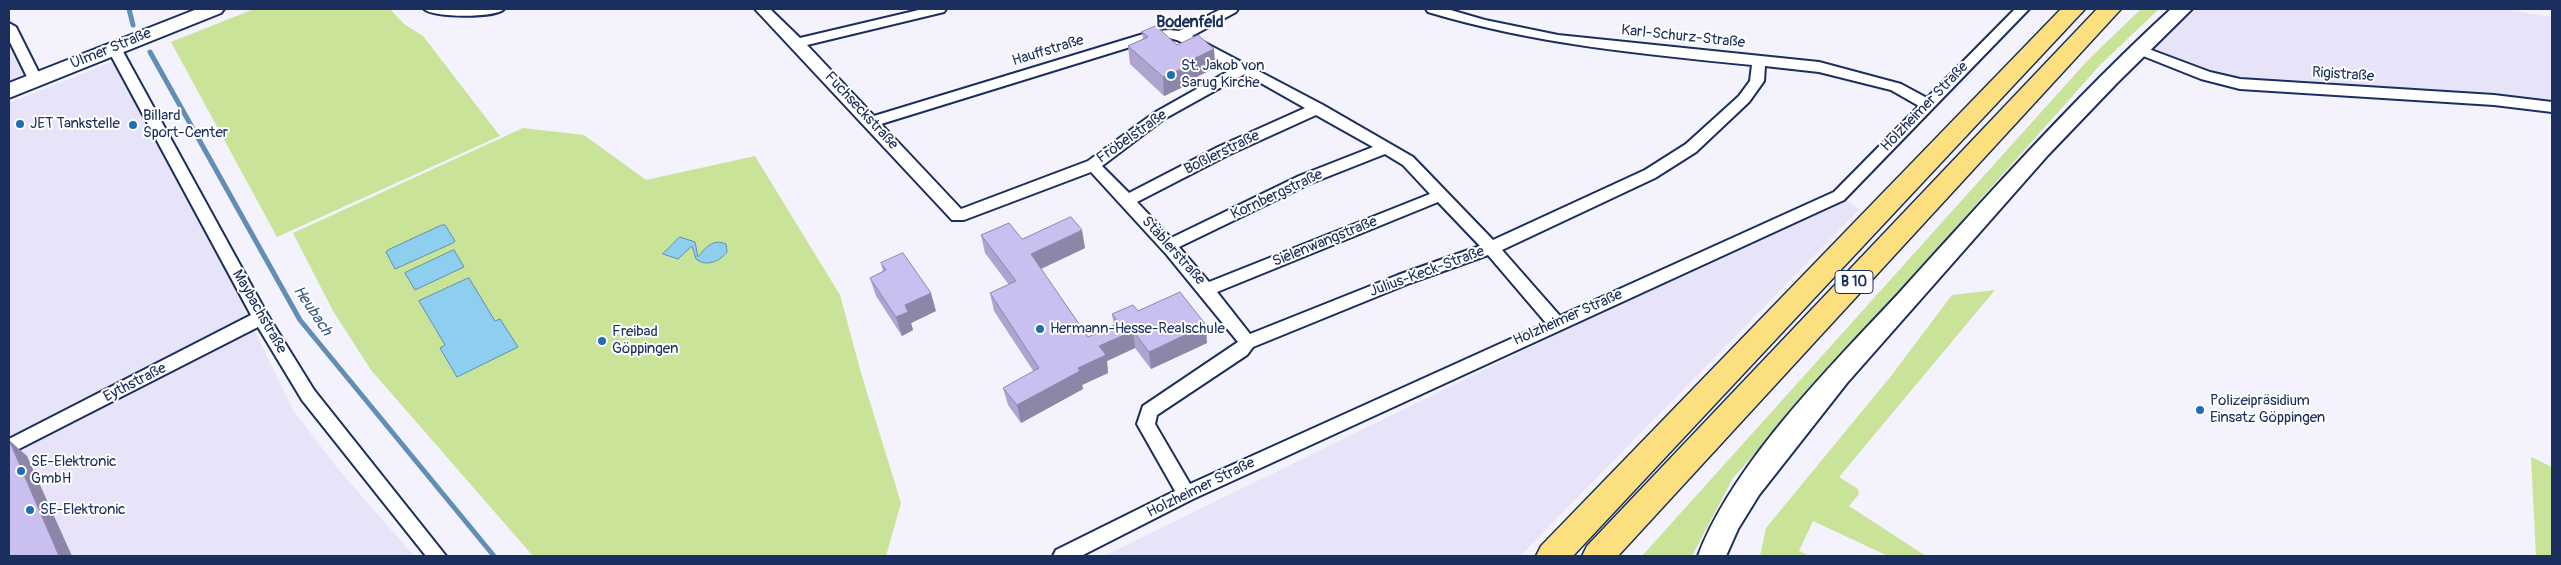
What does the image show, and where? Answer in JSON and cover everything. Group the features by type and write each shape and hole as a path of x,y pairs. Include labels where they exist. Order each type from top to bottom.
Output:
{"highway":[{"name":"B 10","path":"1552,556 2074,9"},
{"name":"B 10","path":"1598,556 2110,9"}],"main road":[{"name":"Ulmer Straße","path":"9,91 214,9"},
{"path":"1712,556 1739,503 1767,462 1832,382 2006,189 2138,49 2182,9"}],"street":[{"path":"430,9 461,12 497,9"},
{"name":"Fuchseckstraße","path":"762,9 797,43 958,216"},
{"path":"797,43 939,9"},
{"path":"1180,36 1231,9"},
{"name":"Karl-Schurz-Straße","path":"1433,9 1483,24 1558,39 1819,67 1896,87 1926,104"},
{"name":"Holzheimer Straße","path":"1063,556 1186,494 1556,323 1839,196 1926,104 2022,9"},
{"path":"9,27 36,81"},
{"name":"Hauffstraße","path":"871,122 1155,35 1169,34 1180,36"},
{"path":"1180,36 1245,68 1318,108 1360,136 1408,161 1492,248 1556,323"},
{"name":"Maybachstraße","path":"114,48 261,318 308,394 433,555"},
{"name":"Rigistraße","path":"2138,49 2206,76 2240,84 2494,100 2552,107"},
{"name":"Julius-Keck-Straße","path":"1186,494 1146,424 1149,411 1241,350 1247,342 1404,279 1492,248 1610,194 1691,148 1744,99 1757,81 1759,61"},
{"name":"Fröbelstraße","path":"958,216 1093,164 1160,116 1245,68"},
{"name":"Boßlerstraße","path":"1128,200 1223,151 1318,108"},
{"name":"Kornbergstraße","path":"1170,245 1304,180 1386,148"},
{"name":"Stäblerstraße","path":"1093,164 1170,245 1207,289 1247,342"},
{"name":"Sielenwangstraße","path":"1207,289 1442,195"},
{"name":"Eythstraße","path":"9,447 261,318"}],"shaded area":[{"path":"2197,9 2503,9 2552,17 2552,112 2517,107 2206,80 2144,58"},
{"path":"9,38 29,77 9,85"},
{"path":"112,62 197,211 293,410 338,469 414,556 9,556 9,103"},
{"path":"1843,198 1860,209 1520,556 1104,556 1578,324"}],"green space":[{"path":"254,9 390,9 404,24 423,36 500,136 277,237 171,42"},
{"path":"2141,9 2159,9 2100,65 1733,478 1692,556 1642,556 2088,60"},
{"name":"Freibad Göppingen","path":"523,128 584,135 646,180 755,156 840,295 861,373 901,503 886,556 533,556 371,370 333,311 293,233"},
{"path":"1995,290 1839,477 1858,489 1859,494 1849,506 1926,556 1888,556 1813,521 1799,551 1810,556 1760,556 1766,528 1891,376 1952,295"},
{"path":"2531,457 2552,467 2552,556 2536,556"}],"water":[{"path":"445,225 455,241 453,243 395,269 386,252 388,250"},
{"path":"680,237 695,242 698,257 707,247 717,242 726,244 727,252 716,261 708,263 696,259 692,246 678,259 663,254"},
{"path":"454,250 464,267 415,290 405,273"},
{"path":"469,278 495,321 500,319 518,347 457,377 440,348 445,345 419,301"}],"building":[{"path":"1156,26 1177,45 1198,35 1214,49 1181,65 1184,68 1163,77 1128,46 1148,37 1142,32"},
{"path":"1071,217 1082,230 1031,254 1088,337 1119,323 1112,314 1133,305 1138,311 1180,292 1206,325 1149,352 1133,331 1099,346 1106,355 1078,368 1080,371 1017,405 1003,388 1039,368 990,293 1016,281 981,235 1009,223 1022,239"},
{"path":"903,253 931,293 905,305 908,312 896,317 870,278 886,270 881,263"},
{"name":"SE-Elektronic","path":"9,440 59,556 9,556"}],"waterway":[{"name":"Heubach","path":"129,9 133,25"},
{"name":"Heubach","path":"150,52 300,320 494,556"}],"place":[{"name":"St. Jakob von Sarug Kirche","path":"1171,75"},
{"name":"JET Tankstelle","path":"20,124"},
{"name":"Billard Sport-Center","path":"133,125"},
{"name":"Hermann-Hesse-Realschule","path":"1040,329"},
{"name":"Freibad Göppingen","path":"602,341"},
{"name":"Polizeipräsidium Einsatz Göppingen","path":"2200,410"},
{"name":"SE-Elektronic GmbH","path":"21,471"},
{"name":"SE-Elektronic","path":"30,510"}],"district":[{"name":"Bodenfeld","path":"1190,23"}]}
